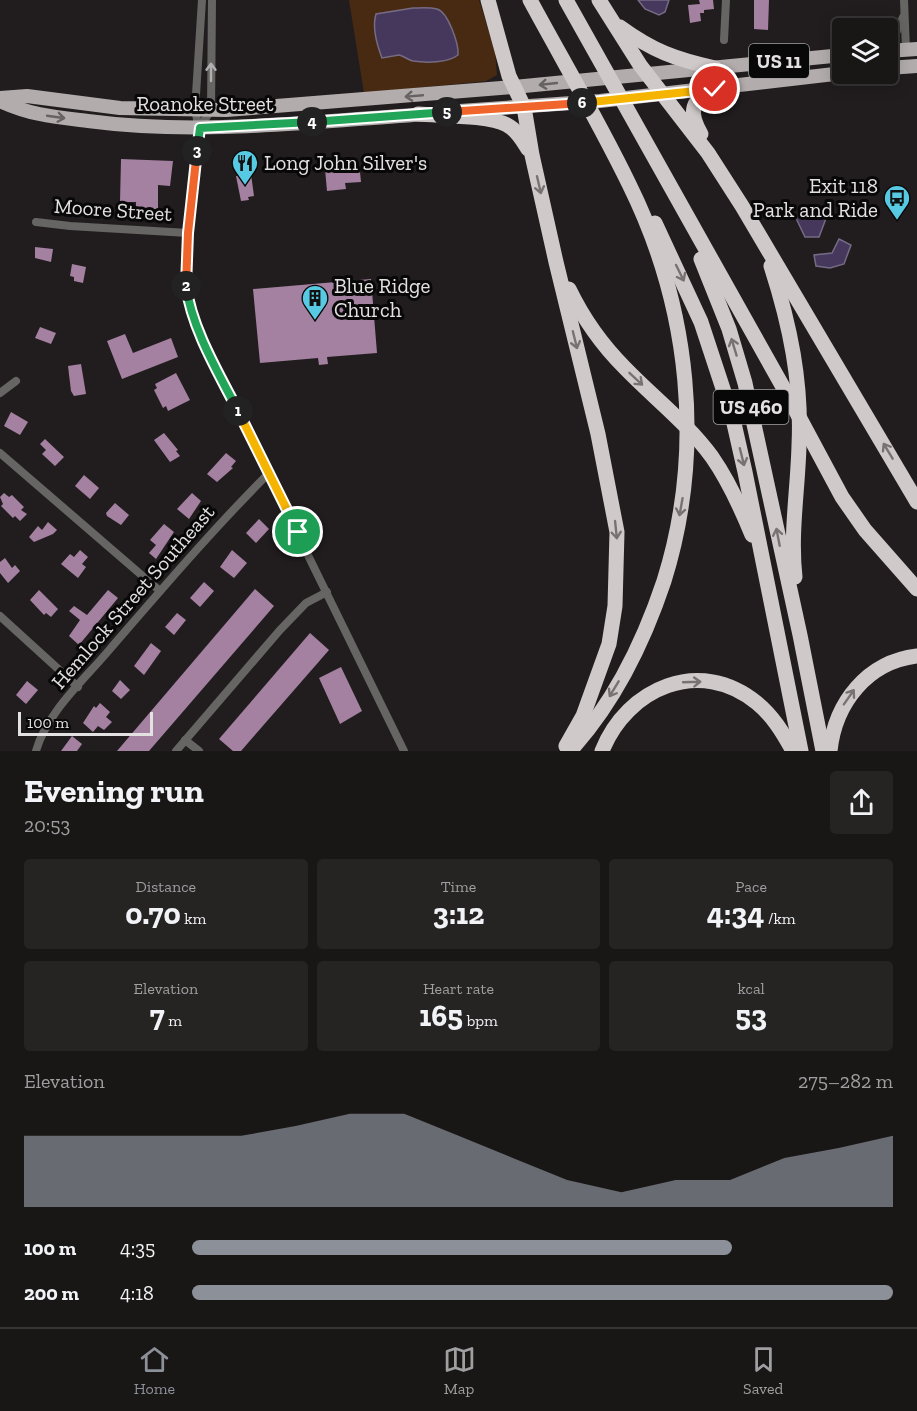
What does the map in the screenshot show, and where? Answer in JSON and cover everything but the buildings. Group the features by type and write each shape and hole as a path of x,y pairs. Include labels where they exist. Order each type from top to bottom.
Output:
{"highway":[{"path":"488,0 514,87 524,107 532,155 556,262 608,480 616,532 615,606 609,644 583,716 563,751"},
{"name":"US 460","path":"530,0 630,186 662,235 708,341 733,419 801,751"},
{"name":"US 460","path":"566,0 783,387 842,497 865,530 917,589"},
{"path":"599,0 648,74 708,153 917,501"},
{"path":"613,22 652,49 681,61 715,68"},
{"path":"708,153 694,121 693,110 699,98 715,89"},
{"path":"418,114 488,118 506,124 516,132 532,155"},
{"path":"570,751 582,738 616,688 639,643 656,604 676,535 684,491 688,449 688,406 684,361 668,286 630,186"},
{"name":"US 460","path":"670,188 721,309 745,383 823,751"},
{"path":"763,243 785,306 797,377 800,443 792,552 800,635"},
{"path":"556,262 577,306 606,348 675,416 711,457 726,480 764,563"},
{"path":"830,751 838,716 858,685 888,664 917,656"},
{"path":"602,751 622,715 646,695 661,687 695,681 722,685 756,702 772,718 793,751"}],"main road":[{"path":"898,51 913,52"},
{"path":"898,59 913,52"},
{"path":"911,66 913,52"},
{"name":"Roanoke Street","path":"0,99 27,96 120,108 210,110 514,87 832,56"},
{"path":"816,76 832,68"},
{"name":"Roanoke Street","path":"0,99 24,112 52,117 109,124 200,128 524,107 715,89 832,74"}],"street":[{"path":"202,0 195,110 200,128 188,233 186,280 191,309 201,336 404,751"},
{"path":"200,128 210,110 212,0"},
{"path":"724,40 726,0"},
{"path":"904,0 903,16 913,52"},
{"path":"898,28 903,16"},
{"name":"Moore Street","path":"36,222 188,233"},
{"path":"0,393 16,381"},
{"path":"0,453 160,591"},
{"name":"Hemlock Street Southeast","path":"36,751 41,731 160,591 269,473"},
{"path":"176,751 306,603 327,592"},
{"path":"0,616 78,687"},
{"path":"185,740 199,751"}],"shaded area":[{"path":"349,0 479,0 495,52 497,75 486,81 364,93"},
{"path":"638,0 669,0 665,12 659,15 645,9"},
{"path":"413,8 431,8 441,11 452,29 458,55 449,60 430,62 413,61 399,55 382,58 375,30 376,14"},
{"path":"802,210 828,213 819,237 805,237 795,216"},
{"path":"839,239 851,245 844,264 830,268 816,266 814,255 832,253"}],"place":[{"name":"Long John Silver's","path":"245,186"},
{"name":"Exit 118 Park and Ride","path":"897,221"},
{"name":"Blue Ridge Church","path":"315,321"}],"route":[{"path":"298,532 201,336 188,299 186,280 188,233 200,128 524,107 715,89"}]}
